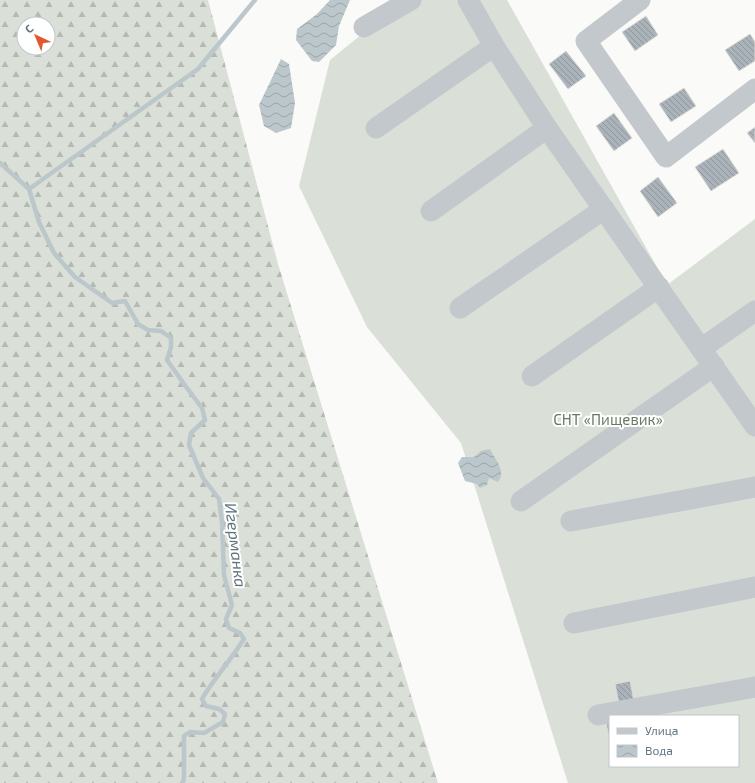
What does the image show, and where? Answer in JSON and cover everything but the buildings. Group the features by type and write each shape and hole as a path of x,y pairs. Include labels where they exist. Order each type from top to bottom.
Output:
{"street":[{"path":"364,27 411,0"},
{"path":"468,0 494,46 547,128 755,426"},
{"path":"640,0 586,41 666,157 755,89"},
{"path":"376,128 494,46"},
{"path":"431,211 547,128"},
{"path":"460,308 604,209"},
{"path":"532,376 658,287"},
{"path":"702,348 755,311"},
{"path":"521,501 714,366"},
{"path":"571,521 755,487"},
{"path":"574,623 755,587"},
{"path":"598,715 755,687"}],"green space":[{"path":"0,0 208,0 278,264 438,783 0,783"},
{"name":"СНТ «Пищевик»","path":"404,0 507,0 667,285 755,219 755,783 568,783 461,443 367,327 299,186 330,60"}],"water":[{"path":"330,0 350,0 339,26 336,45 319,62 312,61 296,40 297,29 317,14"},
{"path":"281,59 289,64 295,103 291,128 276,133 264,126 259,105"},
{"path":"490,449 501,470 498,482 489,478 487,485 480,488 477,484 465,481 458,463 462,457 474,457 481,451"}],"waterway":[{"path":"29,189 198,69 255,0"},
{"name":"Игерманка","path":"0,163 29,189 39,222 54,253 75,277 112,303 125,301 138,324 148,330 161,331 171,338 171,347 167,360 202,408 205,420 191,433 189,445 203,478 219,499 222,522 224,575 232,605 226,619 229,628 240,633 244,639 202,699 206,706 219,709 225,714 223,722 204,733 190,732 184,736 183,783"}]}
